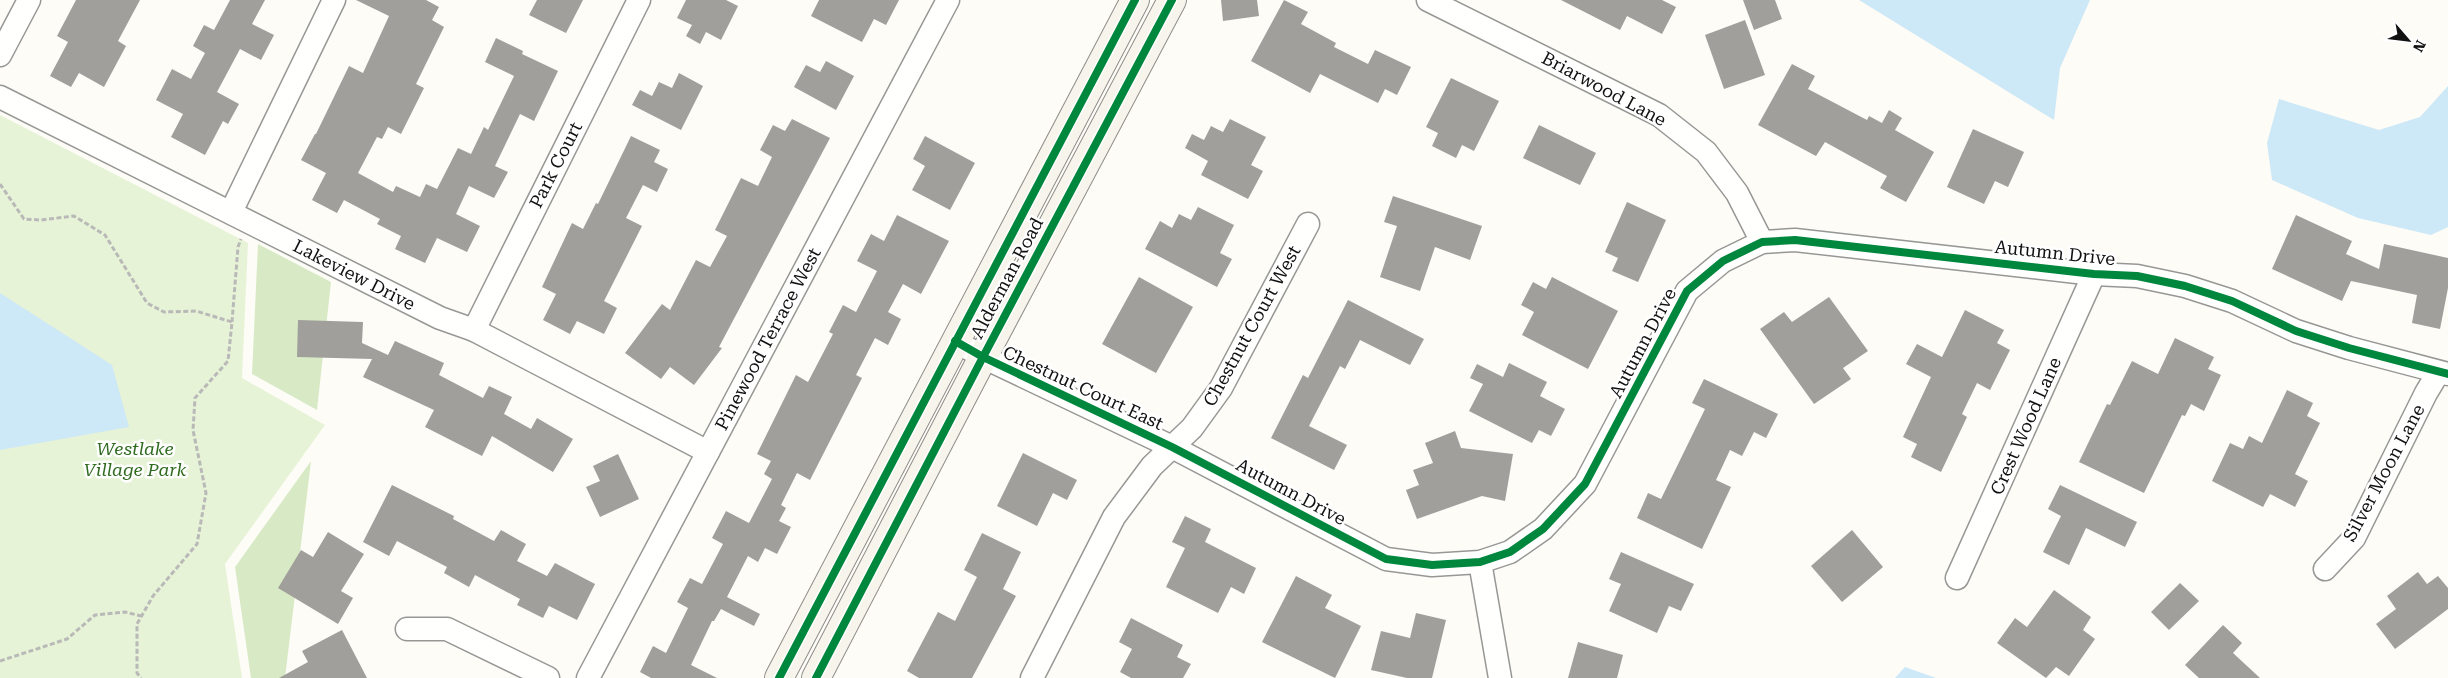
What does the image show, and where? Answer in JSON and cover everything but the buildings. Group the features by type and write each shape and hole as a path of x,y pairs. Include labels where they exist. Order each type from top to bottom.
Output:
{"main road":[{"name":"Alderman Road","path":"779,678 1135,0"},
{"name":"Alderman Road","path":"816,678 982,357 1172,0"}],"street":[{"path":"0,55 29,0"},
{"path":"240,217 334,0"},
{"name":"Park Court","path":"474,330 639,0"},
{"name":"Pinewood Terrace West","path":"588,678 948,0"},
{"name":"Briarwood Lane","path":"1428,0 1659,115 1706,152 1737,193 1762,242"},
{"name":"Lakeview Drive","path":"0,97 440,318 474,330 708,452"},
{"name":"Chestnut Court West","path":"1172,447 1192,428 1221,388 1308,224"},
{"name":"Autumn Drive","path":"1172,447 1386,559 1432,565 1480,562 1510,552 1543,530 1585,484 1687,291 1723,261 1762,242 1795,240 2094,274 2137,276 2185,286 2232,301 2296,331 2443,374"},
{"name":"Crest Wood Lane","path":"1957,578 2094,274"},
{"name":"Chestnut Court East","path":"955,341 982,357 1172,447 1152,466 1114,517 1032,678"},
{"name":"Silver Moon Lane","path":"2324,569 2354,538 2426,393 2443,374"},
{"path":"1480,562 1500,678"},
{"path":"407,629 447,629 548,678"}],"path":[{"path":"0,184 24,219 41,220 74,216 105,235 147,303 164,312 196,312 232,322"},
{"path":"141,678 137,673 137,624 154,596 196,544 206,493 193,430 195,398 228,361 240,217"},
{"path":"0,661 67,639 95,615 125,612 141,616"}],"green space":[{"name":"Westlake Village Park","path":"0,115 248,243 242,378 325,425 225,564 242,678 0,678"},
{"path":"258,244 331,282 317,410 252,374"},
{"path":"311,461 285,678 251,678 235,567"}],"water":[{"path":"1859,0 2090,0 2060,68 2054,120"},
{"path":"2448,86 2448,227 2431,235 2358,218 2272,180 2267,143 2279,99 2379,130 2420,117"},
{"path":"0,293 112,365 129,427 0,450"},
{"path":"1905,667 1936,678 1895,678"}],"cycle path":[{"path":"779,678 1135,0"},
{"path":"816,678 1172,0"},
{"path":"955,341 983,357 1172,447 1386,559 1432,565 1480,562 1510,552 1543,529 1585,484 1687,291 1723,261 1762,242 1795,240 2094,274 2137,276 2185,286 2232,301 2296,331 2349,348 2448,374"}]}
